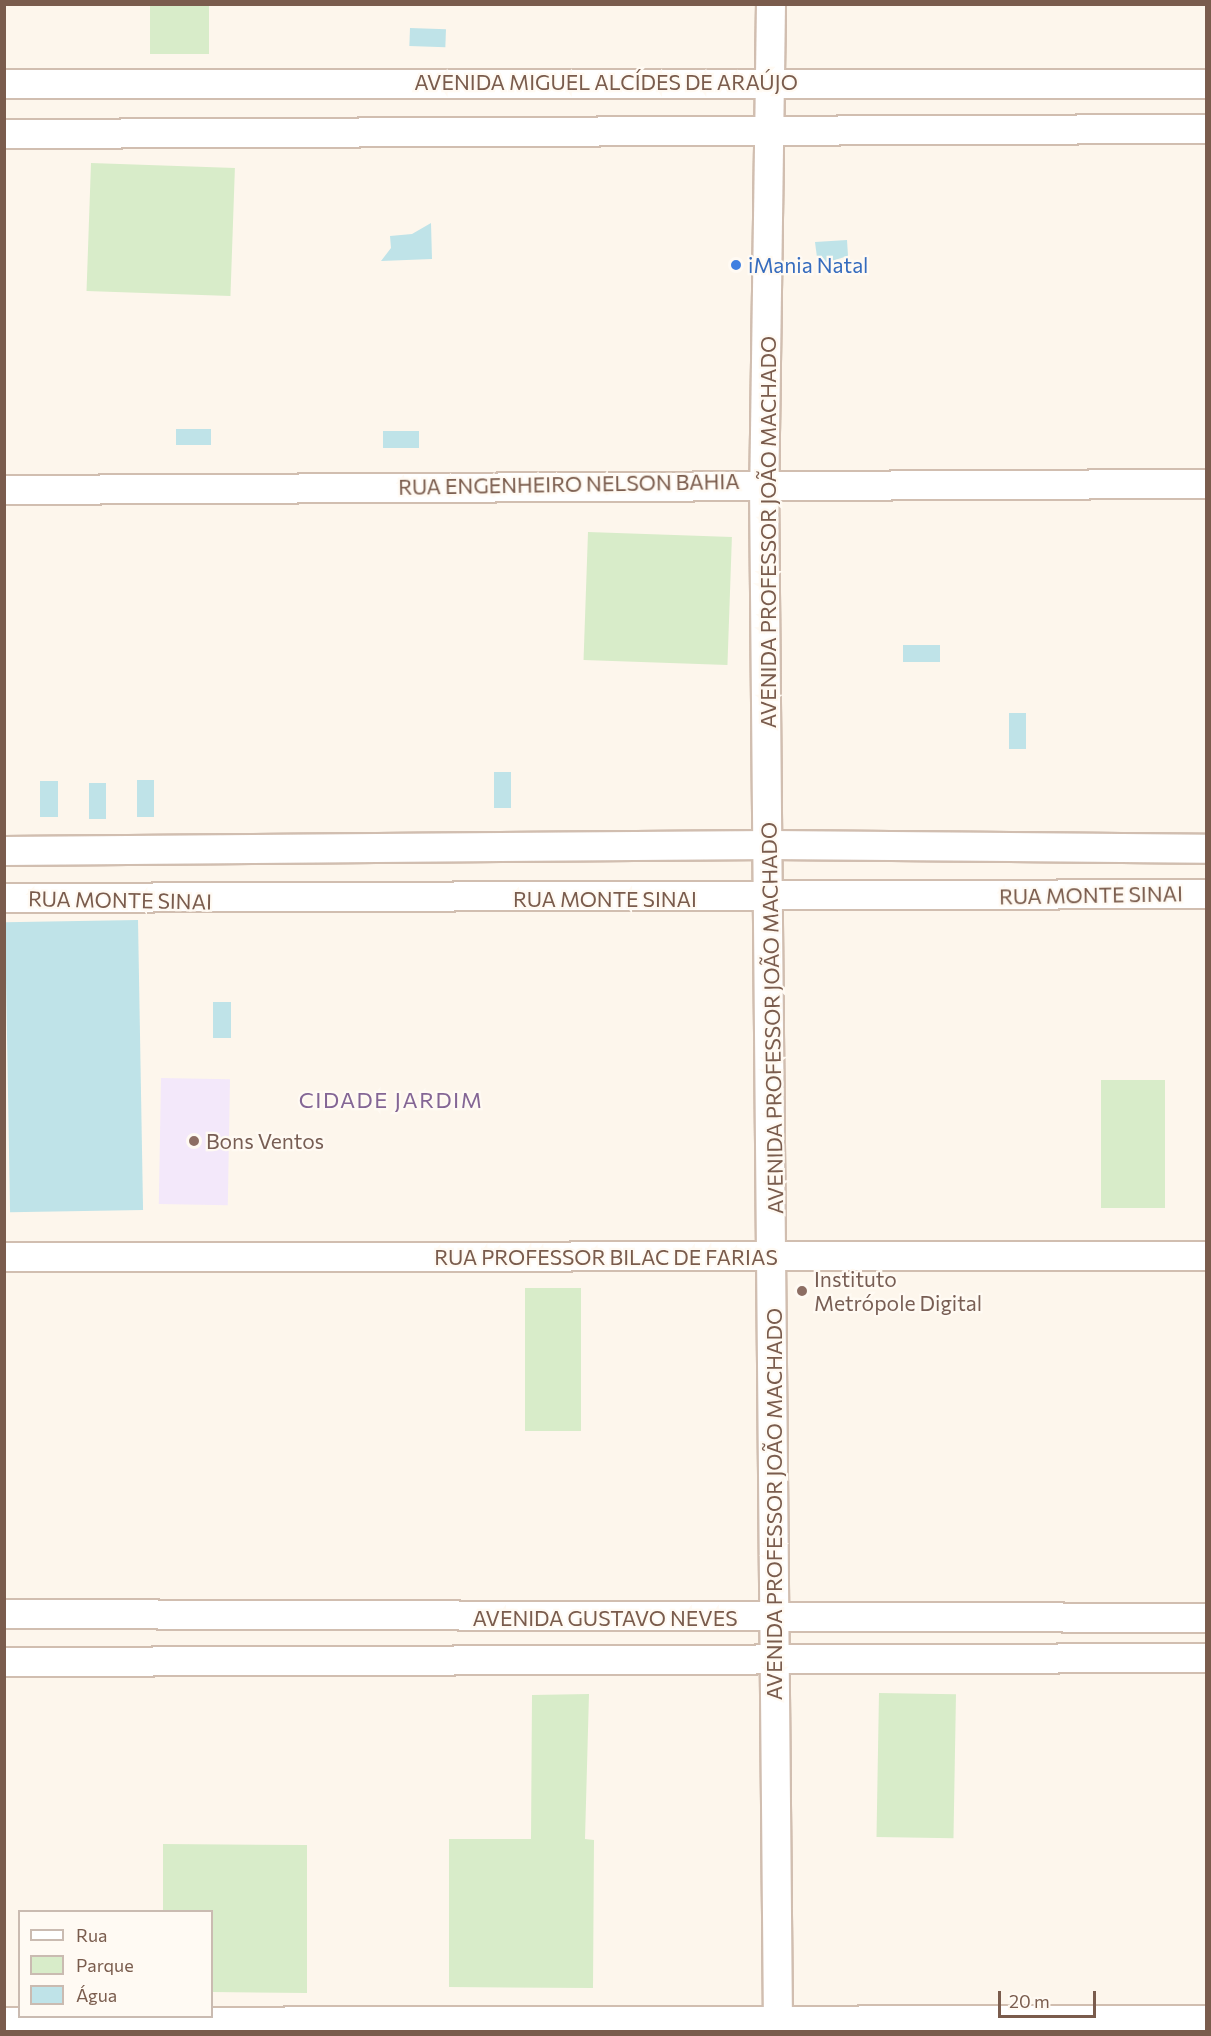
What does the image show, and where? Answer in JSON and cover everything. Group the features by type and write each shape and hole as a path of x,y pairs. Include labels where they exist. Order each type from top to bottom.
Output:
{"street":[{"name":"AVENIDA PROFESSOR JOÃO MACHADO","path":"771,4 772,130 764,482 772,898 774,1657 778,2027"},
{"name":"AVENIDA MIGUEL ALCÍDES DE ARAÚJO","path":"4,84 771,81 1206,84"},
{"path":"4,134 1206,129"},
{"name":"RUA ENGENHEIRO NELSON BAHIA","path":"4,490 764,482 1206,484"},
{"path":"4,851 771,845 1206,849"},
{"name":"RUA MONTE SINAI","path":"4,898 772,898 1206,894"},
{"name":"RUA PROFESSOR BILAC DE FARIAS","path":"4,1257 1206,1256"},
{"name":"AVENIDA GUSTAVO NEVES","path":"4,1614 774,1619 1206,1618"},
{"name":"AVENIDA GUSTAVO NEVES","path":"4,1662 774,1657 1206,1658"},
{"path":"4,2022 778,2027 1206,2020"}],"shaded area":[{"name":"Bons Ventos","path":"161,1078 230,1079 228,1205 159,1204"}],"green space":[{"path":"150,5 209,5 209,54 150,54"},
{"path":"91,163 235,168 230,296 87,291"},
{"path":"588,532 732,537 727,665 584,660"},
{"path":"1101,1080 1165,1080 1165,1208 1101,1208"},
{"path":"525,1288 581,1288 581,1431 525,1431"},
{"path":"879,1693 956,1694 953,1838 876,1837"},
{"path":"589,1694 585,1839 594,1840 593,1988 449,1987 449,1839 531,1839 532,1695"},
{"path":"163,1844 307,1845 307,1993 213,1992 213,1910 163,1910"}],"water":[{"path":"410,28 446,29 445,47 409,46"},
{"path":"431,223 432,259 381,261 391,248 390,236 412,234"},
{"path":"847,240 848,256 818,265 815,242"},
{"path":"176,429 211,429 211,445 176,445"},
{"path":"383,431 419,431 419,448 383,448"},
{"path":"903,645 940,645 940,662 903,662"},
{"path":"1009,713 1026,713 1026,749 1009,749"},
{"path":"494,772 511,772 511,808 494,808"},
{"path":"137,780 154,780 154,817 137,817"},
{"path":"40,781 58,781 58,817 40,817"},
{"path":"89,783 106,783 106,819 89,819"},
{"path":"138,920 143,1210 10,1212 5,922"},
{"path":"213,1002 231,1002 231,1038 213,1038"}],"place":[{"name":"iMania Natal","path":"736,265"},
{"name":"Bons Ventos","path":"194,1141"},
{"name":"Instituto Metrópole Digital","path":"802,1291"}],"district":[{"name":"CIDADE JARDIM","path":"391,1100"}]}
